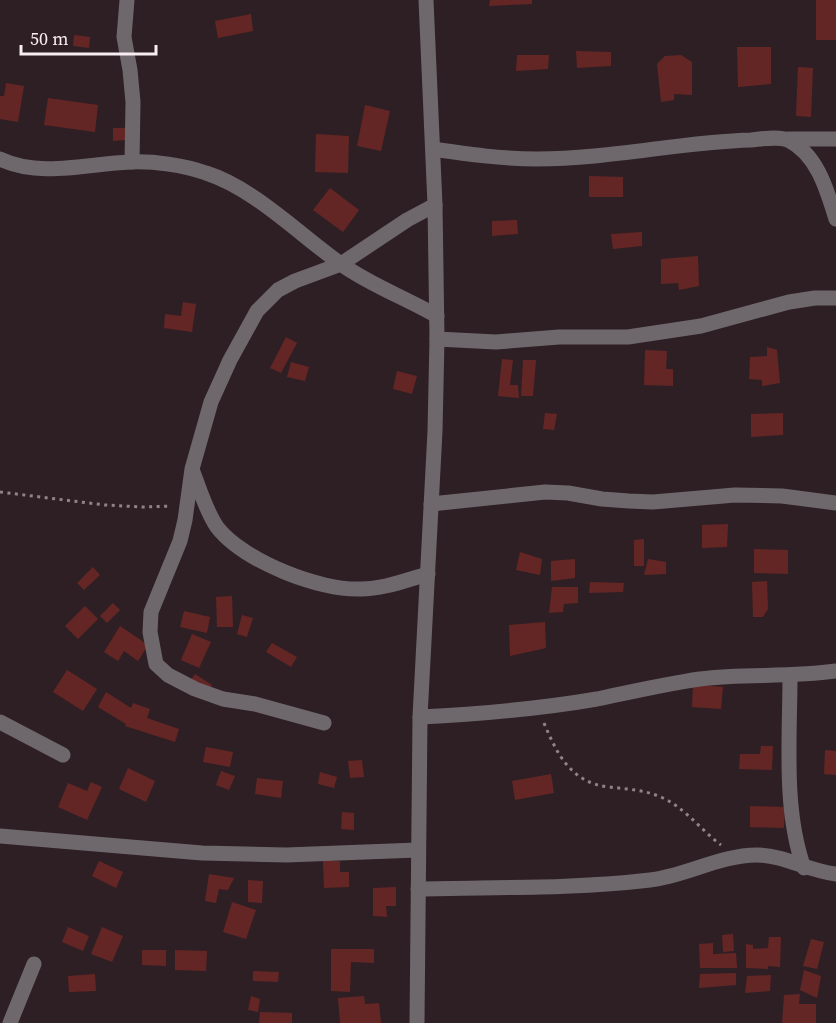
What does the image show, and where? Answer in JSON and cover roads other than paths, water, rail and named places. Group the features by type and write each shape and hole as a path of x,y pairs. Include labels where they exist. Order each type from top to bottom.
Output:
{"street":[{"path":"127,0 123,37 130,70 133,102 132,162"},
{"path":"417,1023 420,717 437,339 435,205 426,0"},
{"path":"785,139 804,150 816,166 836,219"},
{"path":"433,149 479,156 538,159 727,141 836,139"},
{"path":"0,159 34,170 132,162 206,172 233,184 341,264 437,316"},
{"path":"324,723 255,704 223,699 195,689 168,675 156,664 150,632 152,612 180,541 192,469 211,402 230,360 257,311 278,290 295,281 341,264 379,238 435,205"},
{"path":"437,339 496,342 559,337 628,336 701,326 789,302 836,298"},
{"path":"192,469 203,500 218,527 233,542 282,571 307,581 360,590 382,587 428,574"},
{"path":"431,504 545,492 637,501 735,495 782,496 836,503"},
{"path":"420,717 477,714 538,707 596,699 702,679 790,676 836,671"},
{"path":"790,676 794,833 804,868"},
{"path":"0,723 63,755"},
{"path":"0,836 202,853 286,855 418,850"},
{"path":"418,889 607,884 653,880 737,856 773,856 804,868 836,874"},
{"path":"10,1023 34,964"}]}
